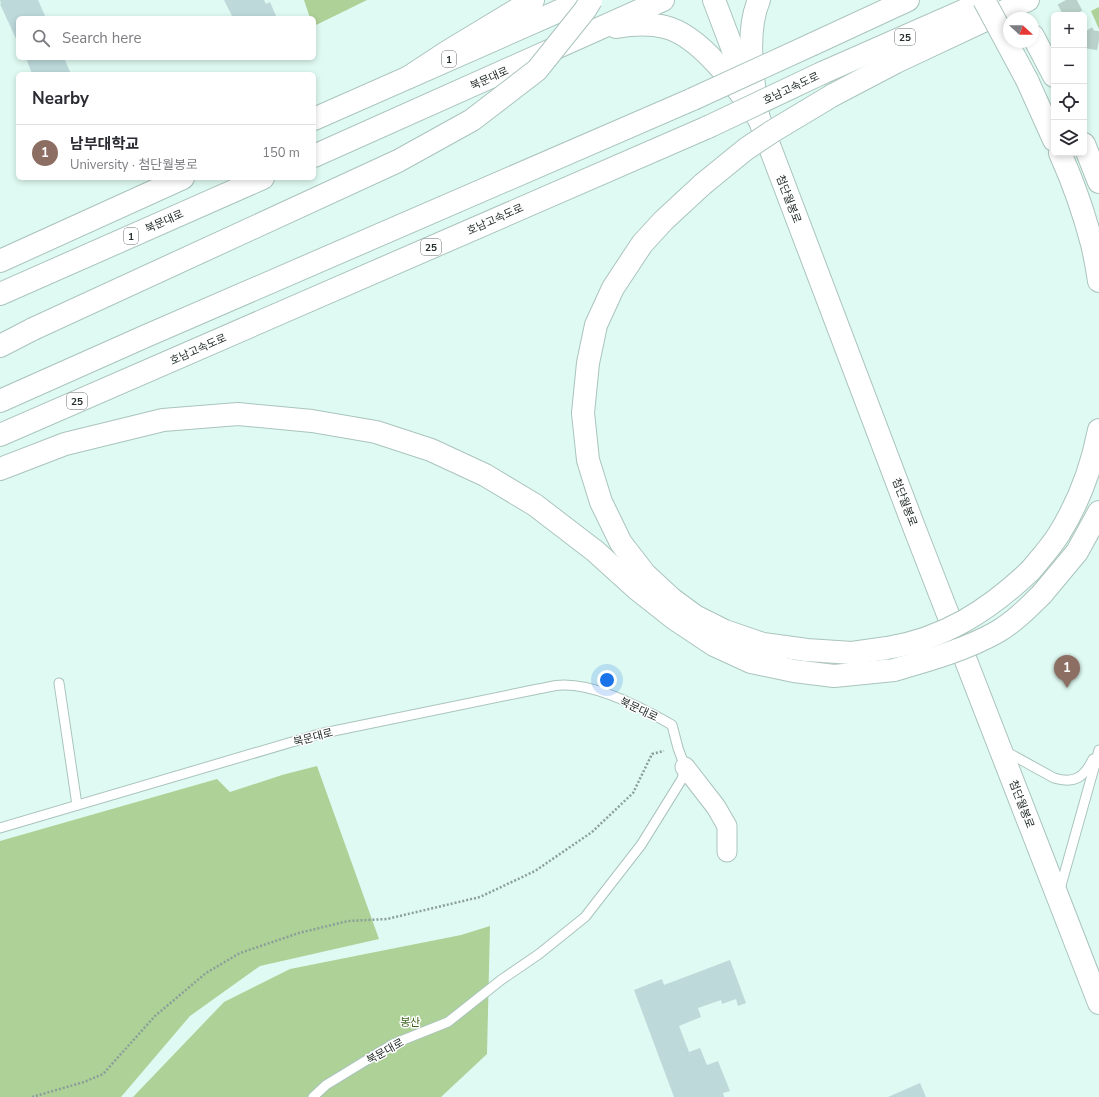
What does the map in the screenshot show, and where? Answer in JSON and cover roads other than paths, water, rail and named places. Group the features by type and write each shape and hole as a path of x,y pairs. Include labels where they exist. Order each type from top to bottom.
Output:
{"main road":[{"path":"409,77 533,0"},
{"name":"1","path":"316,118 584,0"},
{"path":"0,346 398,161 472,120 536,70 585,10 591,0"},
{"name":"북문대로","path":"316,155 663,0"},
{"name":"첨단월봉로","path":"714,0 914,527 1099,1003"},
{"path":"759,0 753,24 751,45 752,69 759,120"},
{"path":"0,401 146,336 693,99 908,0"},
{"path":"984,0 1027,80 1051,133"},
{"name":"호남고속도로","path":"0,436 708,127 988,0"},
{"path":"1014,0 1021,12"},
{"path":"1028,0 896,62 833,95 773,130 746,149 703,184 663,221 642,244 613,288 596,325 588,363 583,413 588,460 601,502 621,543 645,574 672,599 695,616 725,631 763,644 807,650 852,653 904,645 924,640 969,619 991,605 1012,588 1044,555 1059,534 1072,511 1086,478 1099,430"},
{"path":"580,37 632,24 651,24 666,27 680,33 694,42 726,74 759,120"},
{"path":"1039,47 1051,70"},
{"path":"1087,152 1099,182"},
{"path":"1061,156 1080,205 1092,244 1099,281"},
{"path":"0,261 179,180"},
{"name":"북문대로","path":"0,294 258,180"},
{"path":"0,469 65,444 163,420 238,414 312,421 376,432 431,450 485,475 535,505 595,551 637,589 675,619 714,645 751,662 794,672 834,676 894,670 936,658 991,634 1014,620 1027,610 1042,594 1077,552 1099,512"}],"street":[{"path":"685,767 716,806 727,826 727,852"}],"lane":[{"path":"59,683 76,805"},
{"name":"북문대로","path":"0,828 319,734 562,685 585,688 605,694 652,713 672,725 685,767 682,779 641,844 585,917 539,954 501,980 448,1022 393,1044 326,1085 313,1097"},
{"path":"1000,748 1054,778 1069,781 1076,779 1088,768 1099,745"},
{"path":"1058,896 1099,750"}],"tunnel":[{"path":"1066,0 1072,12"},
{"path":"1087,37 1088,39 1099,41"}],"place":[{"name":"남부대학교","path":"1067,688"}],"park label":[{"name":"봉산","path":"410,1022"}]}
